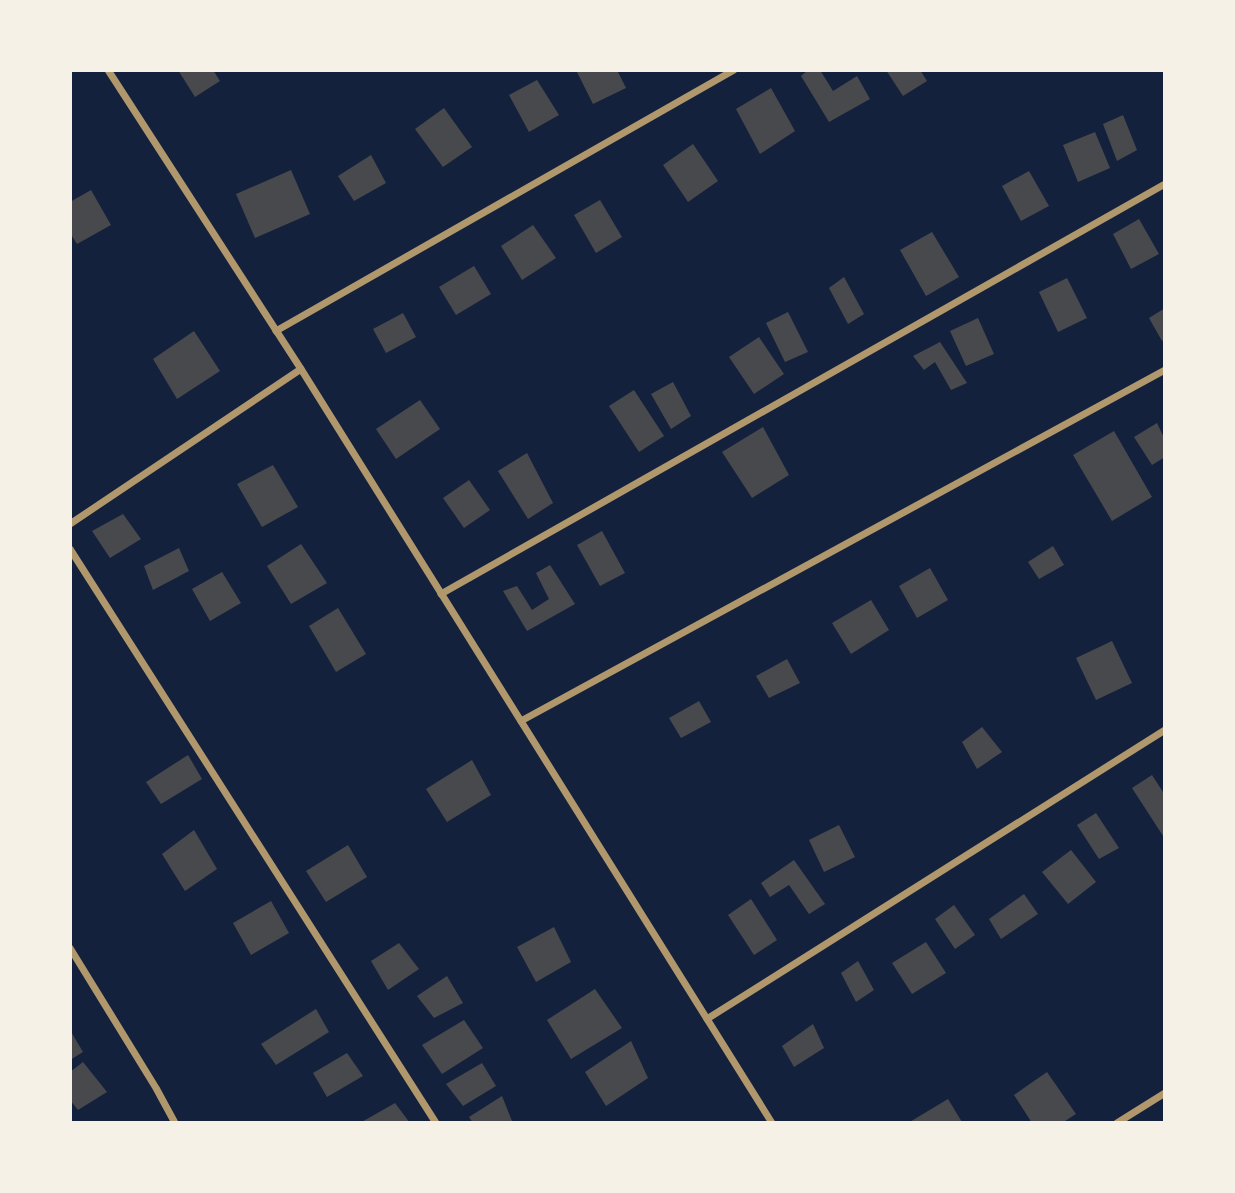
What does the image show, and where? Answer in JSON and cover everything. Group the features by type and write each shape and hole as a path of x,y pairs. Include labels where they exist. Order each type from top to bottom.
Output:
{"street":[{"path":"108,70 301,369 772,1123"},
{"path":"276,331 734,70"},
{"path":"441,594 1165,184"},
{"path":"70,524 301,369"},
{"path":"521,721 1165,370"},
{"path":"70,550 436,1123"},
{"path":"707,1019 1165,730"},
{"path":"70,948 175,1123"},
{"path":"1117,1123 1165,1093"}],"building":[{"path":"178,70 213,70 220,81 195,97"},
{"path":"576,70 617,70 626,88 593,104"},
{"path":"808,70 820,70 833,91 857,76 870,99 829,122 801,76"},
{"path":"886,70 920,70 927,81 903,96"},
{"path":"537,80 559,115 529,132 509,95"},
{"path":"771,88 795,131 760,154 736,109"},
{"path":"444,108 472,147 443,167 415,129"},
{"path":"1123,115 1137,150 1117,161 1103,124"},
{"path":"1095,132 1110,168 1078,182 1063,145"},
{"path":"693,144 718,181 688,202 663,165"},
{"path":"371,155 386,183 354,201 338,176"},
{"path":"291,170 310,214 255,238 236,194"},
{"path":"1029,171 1049,206 1021,221 1002,186"},
{"path":"91,190 111,225 77,244 70,233 70,202"},
{"path":"600,200 622,237 596,253 574,215"},
{"path":"1139,219 1159,254 1131,269 1113,234"},
{"path":"533,225 556,258 522,280 501,246"},
{"path":"932,232 959,277 926,296 900,250"},
{"path":"474,266 491,294 456,315 439,287"},
{"path":"844,277 864,314 848,324 829,288"},
{"path":"1067,278 1087,318 1058,332 1039,292"},
{"path":"1165,308 1165,339 1162,341 1149,318"},
{"path":"788,312 808,352 785,362 766,323"},
{"path":"403,313 416,337 386,353 373,329"},
{"path":"978,318 994,354 966,366 950,331"},
{"path":"194,331 220,371 177,399 153,359"},
{"path":"759,337 784,374 754,394 729,357"},
{"path":"940,342 967,383 951,390 935,362 924,370 913,356"},
{"path":"673,382 691,416 671,429 651,394"},
{"path":"634,390 664,436 639,452 609,406"},
{"path":"420,400 440,429 396,459 376,429"},
{"path":"1157,423 1165,440 1165,457 1152,465 1134,437"},
{"path":"763,427 789,475 752,498 722,452"},
{"path":"1114,431 1152,497 1112,521 1073,455"},
{"path":"527,453 553,503 528,519 498,471"},
{"path":"273,465 298,507 262,527 237,484"},
{"path":"469,480 490,510 464,528 443,498"},
{"path":"123,514 141,539 110,558 92,531"},
{"path":"602,531 625,573 600,586 577,545"},
{"path":"301,544 327,583 291,604 267,566"},
{"path":"1053,546 1064,565 1039,579 1028,562"},
{"path":"179,548 189,571 153,590 144,566"},
{"path":"550,565 575,604 527,631 503,591 517,586 532,610 549,599 536,573"},
{"path":"930,568 948,600 917,618 899,586"},
{"path":"222,572 241,603 210,621 192,589"},
{"path":"871,600 889,630 851,654 832,623"},
{"path":"338,608 366,654 336,672 309,626"},
{"path":"1112,641 1132,683 1096,700 1076,658"},
{"path":"787,659 800,683 769,698 756,676"},
{"path":"699,701 711,722 681,738 669,718"},
{"path":"982,727 1002,752 977,769 962,742"},
{"path":"188,755 202,779 161,804 146,782"},
{"path":"472,760 491,795 447,822 426,789"},
{"path":"1152,775 1165,795 1165,839 1132,788"},
{"path":"1096,813 1119,848 1099,859 1077,825"},
{"path":"839,825 855,857 824,872 809,840"},
{"path":"194,830 217,869 185,891 162,854"},
{"path":"348,845 367,877 326,902 306,871"},
{"path":"1071,850 1096,882 1068,904 1042,872"},
{"path":"794,860 825,904 809,914 789,885 770,897 761,883"},
{"path":"1024,894 1038,914 1001,939 989,919"},
{"path":"751,899 777,940 754,955 728,915"},
{"path":"271,901 289,933 251,955 233,923"},
{"path":"954,905 975,935 955,949 935,919"},
{"path":"554,927 571,962 536,982 517,947"},
{"path":"926,942 946,973 912,994 892,963"},
{"path":"399,943 419,969 388,990 371,961"},
{"path":"858,961 874,990 856,1002 841,973"},
{"path":"447,976 463,1003 434,1018 417,996"},
{"path":"595,989 622,1028 571,1059 547,1020"},
{"path":"316,1009 329,1032 276,1065 261,1044"},
{"path":"464,1020 483,1048 442,1074 422,1045"},
{"path":"813,1024 824,1048 794,1067 782,1046"},
{"path":"70,1030 83,1052 70,1060"},
{"path":"631,1041 648,1078 606,1106 585,1072"},
{"path":"347,1053 363,1076 327,1097 313,1073"},
{"path":"83,1062 107,1092 78,1110 70,1100 70,1072"},
{"path":"482,1063 496,1086 463,1106 446,1084"},
{"path":"1047,1072 1076,1114 1062,1123 1032,1123 1014,1095"},
{"path":"502,1096 512,1121 473,1123 469,1117"},
{"path":"948,1099 962,1122 908,1123"},
{"path":"395,1103 410,1123 360,1123"}]}
